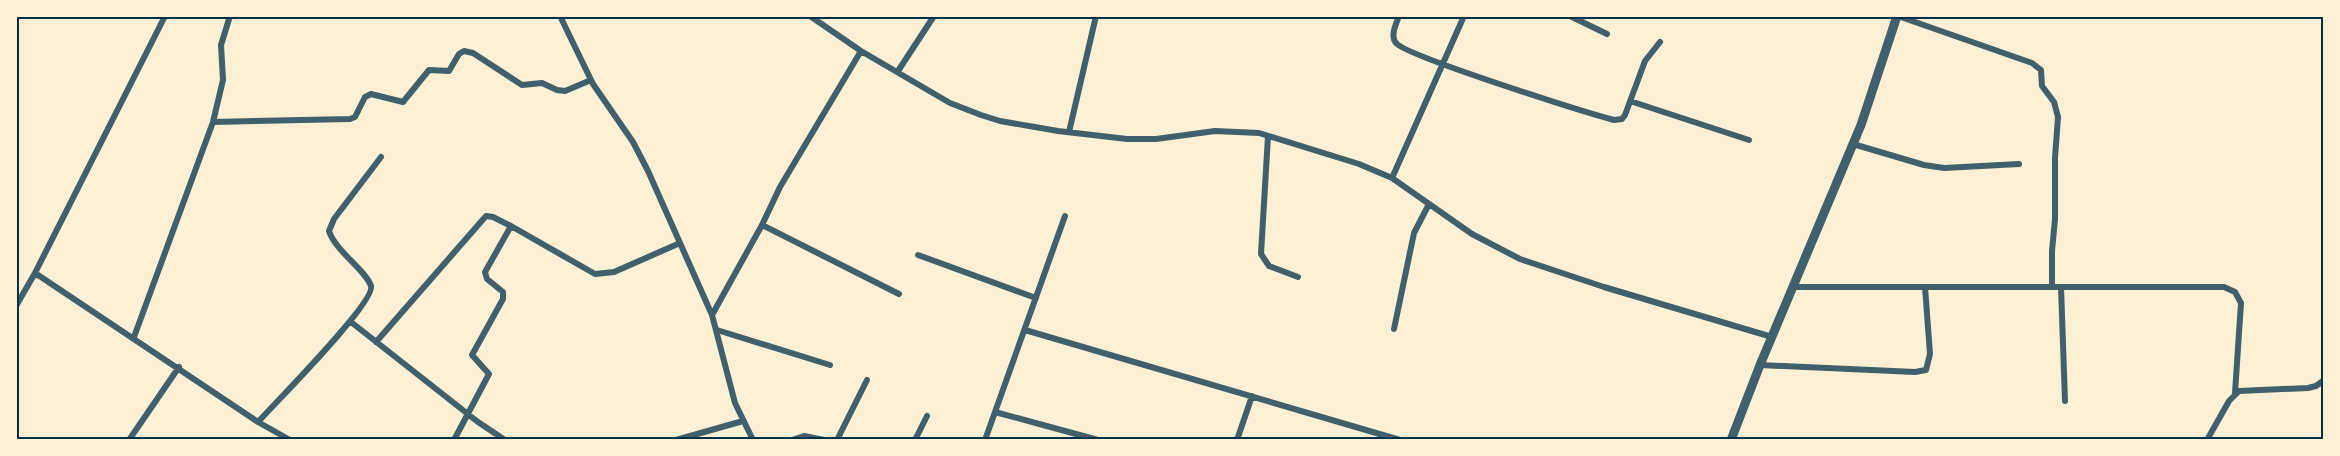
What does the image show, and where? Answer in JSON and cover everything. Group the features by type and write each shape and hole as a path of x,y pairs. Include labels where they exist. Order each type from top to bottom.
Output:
{"street":[{"path":"16,306 35,273 165,16"},
{"path":"134,338 213,122 223,80 221,45 230,16"},
{"path":"560,16 591,80 605,104 633,142 680,243 712,315 735,403 753,440"},
{"path":"810,16 861,51 950,103 981,115 1000,121 1069,132 1135,139 1156,139 1215,131 1250,132 1268,136 1359,164 1392,178 1472,234 1520,259 1604,287 1772,337"},
{"path":"898,71 934,16"},
{"path":"1069,132 1096,16"},
{"path":"1399,16 1394,33 1396,43 1442,64 1614,120 1622,119 1645,61 1660,42"},
{"path":"1392,178 1464,16"},
{"path":"1570,16 1607,34"},
{"path":"1731,440 1760,365 1854,144 1898,16 2032,63 2042,70 2042,88 2054,102 2058,117 2052,287"},
{"path":"213,122 350,119 355,117 365,97 371,94 403,102 427,72 432,69 449,71 459,54 464,51 473,53 522,85 542,83 565,91 591,80"},
{"path":"712,315 762,225 780,187 861,51"},
{"path":"1630,101 1749,140"},
{"path":"1268,136 1262,254 1269,266 1298,277"},
{"path":"1854,144 1924,165 1944,168 2019,164"},
{"path":"258,422 351,322 370,295 372,289 369,282 331,237 330,229 334,219 381,157"},
{"path":"1394,329 1414,233 1429,204"},
{"path":"985,440 1065,216"},
{"path":"376,342 484,218 493,217 511,226 595,274 614,272 680,243"},
{"path":"762,225 899,294"},
{"path":"454,440 489,374 488,370 474,359 473,351 504,297 503,292 487,279 485,272 511,226"},
{"path":"918,255 1036,298"},
{"path":"35,273 282,438 290,440"},
{"path":"1793,287 2224,287 2235,292 2240,298 2242,310 2235,393 2207,440"},
{"path":"1760,365 1915,372 1926,370 1930,354 1925,287"},
{"path":"2061,287 2065,401"},
{"path":"351,322 505,440"},
{"path":"717,330 830,365"},
{"path":"1025,330 1400,440"},
{"path":"129,440 178,367"},
{"path":"837,440 867,380"},
{"path":"2235,393 2248,389 2308,388 2324,380"},
{"path":"1237,440 1252,396"},
{"path":"995,412 1098,440"},
{"path":"915,440 927,416"},
{"path":"676,440 743,421"},
{"path":"792,440 804,436 824,440"}]}
